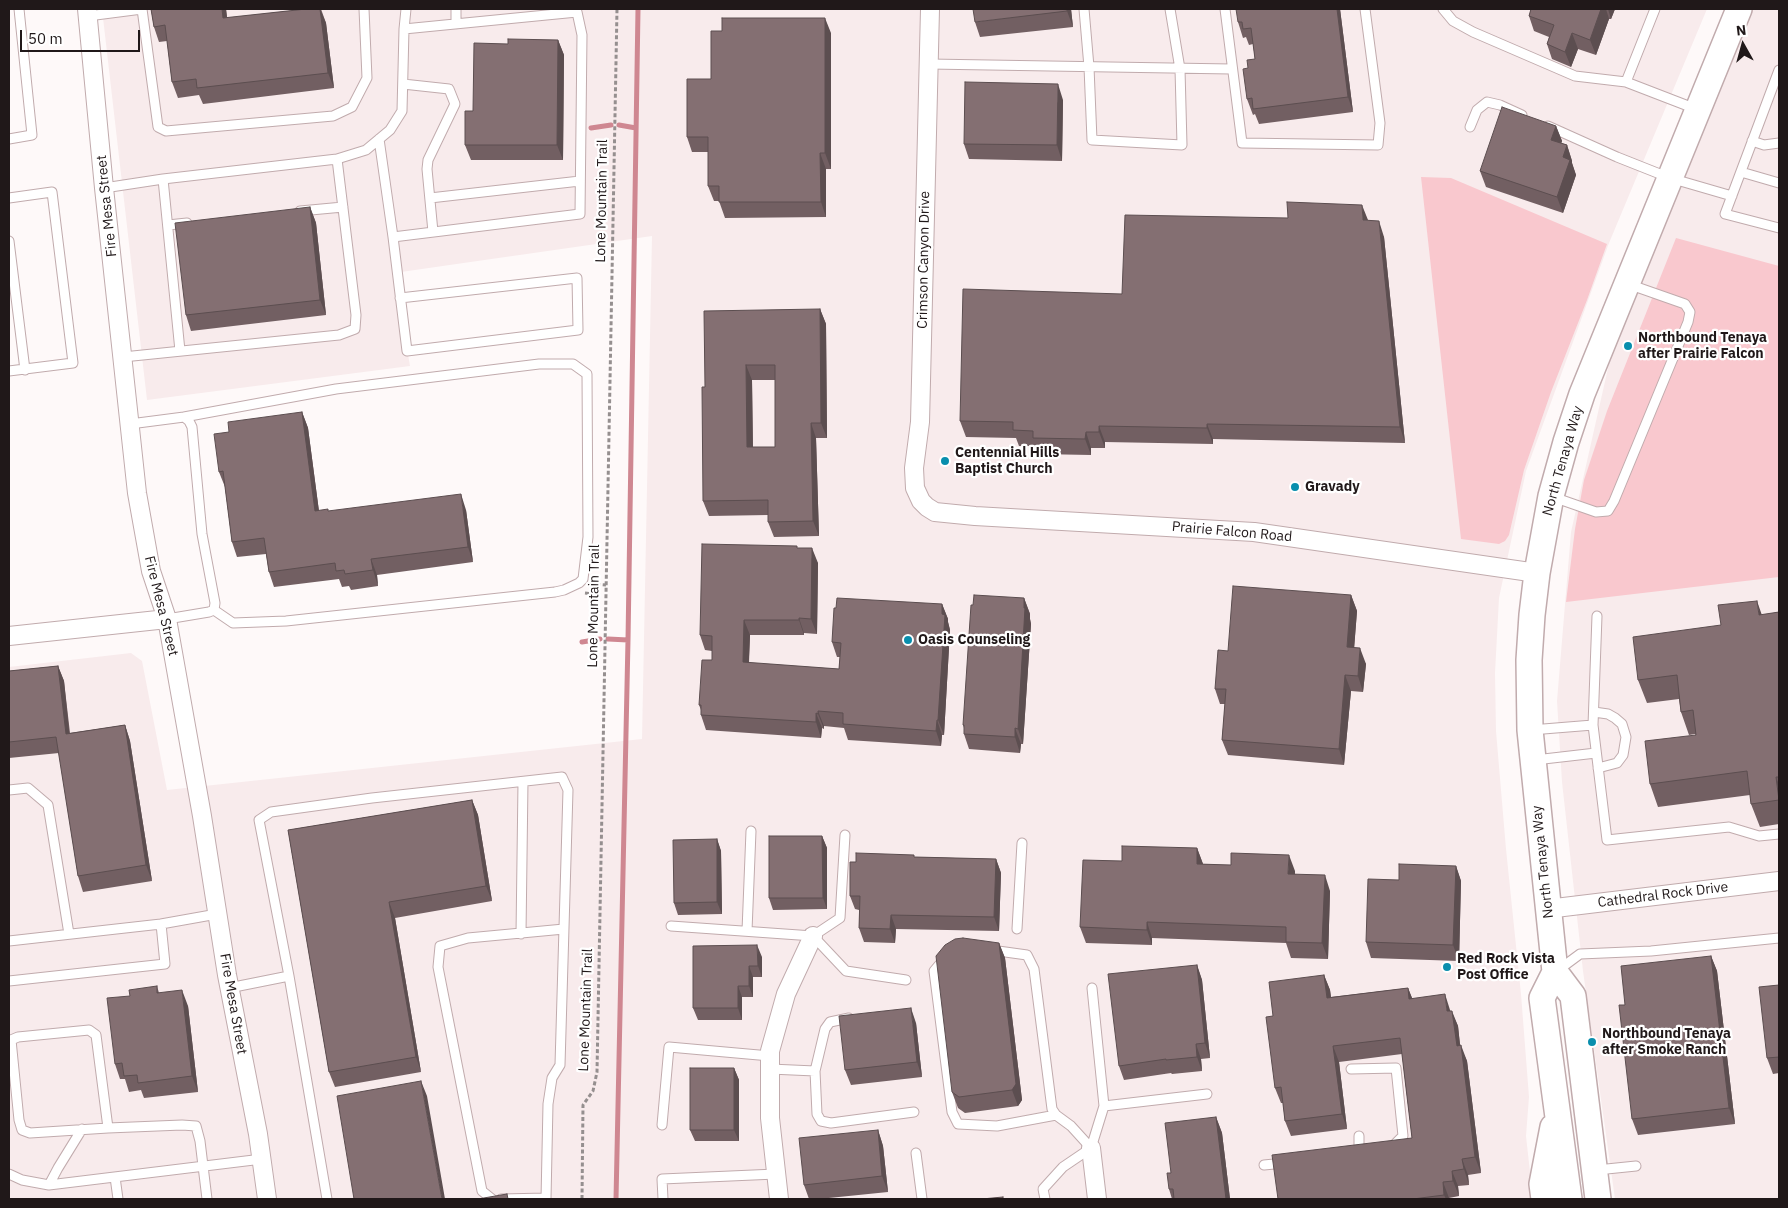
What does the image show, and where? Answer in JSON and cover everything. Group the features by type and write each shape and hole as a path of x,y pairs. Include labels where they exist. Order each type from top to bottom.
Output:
{"main road":[{"name":"North Tenaya Way","path":"1554,972 1530,730 1532,615 1537,573 1551,496 1582,394 1739,9"},
{"path":"1569,1199 1542,998 1554,972 1573,996 1598,1199"},
{"path":"1544,1199 1542,1184 1557,1107"}],"street":[{"name":"Crimson Canyon Drive","path":"927,507 921,501 915,488 914,468 920,422 930,9"},
{"name":"Fire Mesa Street","path":"88,12 104,188 137,493 151,571 167,619 202,816 229,988 262,1159 267,1199"},
{"name":"Prairie Falcon Road","path":"927,507 935,512 976,516 1254,532 1537,573"},
{"path":"9,636 167,619"},
{"name":"Cathedral Rock Drive","path":"1548,909 1779,881"},
{"path":"779,1199 770,1118 770,1051 786,994 813,936"},
{"path":"1091,1148 1097,1199"}],"lane":[{"path":"9,139 32,136 19,9"},
{"path":"88,12 142,9 158,127 166,131 333,116 352,107 367,78 364,9"},
{"path":"104,188 164,179 337,159 366,150 390,130 402,111 406,9"},
{"path":"456,9 456,24"},
{"path":"1084,9 1092,140 1182,145 1180,69 1170,9"},
{"path":"1224,9 1242,143 1378,145 1380,124 1365,9"},
{"path":"1443,9 1453,21 1473,32 1575,76 1626,82 1698,110"},
{"path":"1626,82 1655,9"},
{"path":"393,237 580,214 582,35 578,10 404,29"},
{"path":"929,64 1231,69"},
{"path":"1779,70 1725,214 1779,228"},
{"path":"403,84 449,88 455,104 428,160 427,169 433,232"},
{"path":"1470,127 1476,110 1487,102 1500,105 1527,117"},
{"path":"1536,121 1670,178 1732,196"},
{"path":"379,139 393,237 400,298 407,350 578,330 577,278 400,298"},
{"path":"1752,141 1764,145 1779,143"},
{"path":"123,357 339,335 354,329 356,315 337,159"},
{"path":"1741,172 1779,183"},
{"path":"164,179 180,351"},
{"path":"430,198 580,181"},
{"path":"9,198 52,192 72,363 9,372"},
{"path":"294,212 343,207"},
{"path":"168,225 197,222"},
{"path":"9,241 25,370"},
{"path":"1551,496 1596,512 1608,511 1614,501 1688,322 1690,312 1685,304 1627,284"},
{"path":"130,424 184,417 336,389 539,364 573,364 587,374 588,537 583,579 579,583 555,592 286,621 233,623 214,610"},
{"path":"184,417 192,427 200,524 215,603 214,610"},
{"path":"167,619 214,610"},
{"path":"1597,616 1593,725 1607,840 1729,827 1759,836 1779,834"},
{"path":"1594,712 1608,714 1616,718 1622,724 1626,737 1622,755 1616,763 1598,768"},
{"path":"1530,730 1593,725"},
{"path":"1532,760 1596,753"},
{"path":"327,1199 259,820 271,812 372,798 562,777 568,790 560,1065 552,1078 548,1104 546,1198 501,1199"},
{"path":"521,934 523,782"},
{"path":"9,790 28,788 48,806 69,934"},
{"path":"747,931 751,831"},
{"path":"671,926 813,936 840,918 845,835"},
{"path":"1017,929 1022,843"},
{"path":"9,941 162,924 217,914"},
{"path":"9,981 166,964 162,924"},
{"path":"492,1199 482,1191 480,1182 438,966 440,946 468,938 564,929"},
{"path":"813,936 846,971 906,980"},
{"path":"1554,972 1580,954 1651,951 1779,938"},
{"path":"982,948 1027,955 1034,968 1052,1108 1056,1115 1071,1126 1091,1148"},
{"path":"948,954 934,970 952,1112 958,1124 997,1126 1056,1115"},
{"path":"229,988 288,976"},
{"path":"1045,1199 1043,1189 1064,1167 1091,1148 1104,1106 1092,988"},
{"path":"856,1017 830,1022 825,1029 815,1071 817,1114 821,1121 831,1123 914,1112"},
{"path":"108,1128 96,1035 89,1030 18,1037 11,1040 19,1120 22,1130 30,1133 82,1129 196,1126 200,1141 208,1199"},
{"path":"662,1125 669,1047 770,1062 815,1071"},
{"path":"1351,1069 1396,1068 1403,1136 1392,1147 1384,1148"},
{"path":"1104,1106 1207,1094"},
{"path":"49,1185 82,1129"},
{"path":"1359,1136 1359,1153"},
{"path":"916,1153 922,1199"},
{"path":"9,1174 22,1180 49,1185 262,1159"},
{"path":"1264,1165 1292,1162"},
{"path":"1594,1170 1636,1166"},
{"path":"663,1199 662,1179 776,1174"},
{"path":"115,1177 118,1199"}],"path":[{"name":"Lone Mountain Trail","path":"582,1199 583,1105 592,1091 597,1072 617,9"}],"shaded area":[{"path":"102,9 1707,9 1609,243 1526,471 1499,598 1495,673 1496,731 1521,994 1529,1097 1526,1136 1533,1199 9,1199 9,667 131,653 142,661 167,790 642,739 652,236 394,273 410,366 147,400"},
{"path":"1739,9 1779,9 1779,1199 1615,1199 1583,971 1562,782 1557,701 1571,532 1627,284"},
{"path":"1421,177 1451,178 1607,244 1551,392 1524,470 1509,535 1505,541 1499,544 1461,539"},
{"path":"1676,238 1779,266 1779,577 1566,602 1575,529 1584,480 1607,411"}],"building":[{"path":"151,9 222,9 223,18 320,9 328,73 197,88 196,79 172,82 165,25 154,27"},
{"path":"973,9 1067,9 1067,11 975,22"},
{"path":"1236,9 1337,9 1348,97 1253,109 1252,98 1247,99 1243,69 1248,68 1247,60 1255,59 1251,28 1243,29 1242,22 1238,22"},
{"path":"1531,9 1601,9 1590,40 1572,33 1565,52 1547,44 1554,25 1529,16"},
{"path":"722,18 825,18 825,153 820,153 821,202 719,202 719,186 708,186 708,137 687,137 687,79 711,79 711,31 722,31"},
{"path":"508,39 558,40 557,145 465,145 465,111 473,111 474,43 508,44"},
{"path":"965,82 1058,84 1057,145 964,144"},
{"path":"1502,107 1556,126 1551,140 1567,145 1563,157 1570,160 1557,197 1480,171"},
{"path":"1287,202 1362,205 1363,220 1379,221 1400,427 1207,424 1207,428 1099,426 1099,432 1086,432 1085,439 1033,438 1033,431 1013,430 1013,422 960,421 963,289 1122,294 1125,215 1288,218"},
{"path":"310,207 320,300 186,315 175,223"},
{"path":"820,309 821,423 811,423 813,521 768,522 768,500 703,501 702,387 705,387 704,311","holes":["746,365 775,365 775,447 747,447"]},
{"path":"302,412 315,511 328,509 328,511 461,494 468,547 371,559 373,570 345,574 344,570 336,571 335,563 269,572 264,538 232,542 223,471 219,472 214,434 229,432 228,422"},
{"path":"702,544 812,548 811,619 744,620 743,662 839,669 841,643 832,642 834,608 836,608 837,598 942,604 942,614 945,615 936,731 843,724 843,713 818,711 818,714 816,713 816,722 701,715 701,705 699,705 702,660 712,660 712,636 700,635"},
{"path":"1233,586 1351,595 1347,647 1360,648 1358,676 1345,675 1339,749 1222,740 1226,689 1215,689 1218,650 1228,651"},
{"path":"974,595 1024,598 1018,729 1015,728 1015,737 964,734 971,605 973,605"},
{"path":"1757,601 1759,615 1779,612 1779,777 1776,777 1779,800 1751,804 1747,771 1650,784 1645,741 1696,735 1693,710 1681,712 1677,675 1638,680 1633,637 1721,625 1718,605"},
{"path":"58,666 66,734 125,725 146,865 78,876 56,737 9,742 9,671"},
{"path":"472,800 486,886 389,902 416,1057 329,1072 288,830"},
{"path":"769,836 822,836 823,898 769,898"},
{"path":"717,839 717,902 674,903 673,840"},
{"path":"1122,846 1197,848 1197,864 1231,865 1231,853 1289,855 1288,874 1325,875 1322,943 1286,942 1286,927 1147,922 1147,930 1080,927 1083,860 1122,861"},
{"path":"856,853 914,855 914,857 996,859 994,917 891,915 890,929 859,928 860,896 850,896 850,862 856,862"},
{"path":"1399,864 1456,866 1453,945 1366,942 1368,879 1399,880"},
{"path":"963,938 999,943 1016,1084 1012,1090 959,1097 952,1092 936,956 945,945 955,939"},
{"path":"757,945 758,966 749,966 749,986 738,986 738,1008 693,1008 693,946"},
{"path":"1711,956 1729,1108 1632,1119 1619,1005 1625,1005 1621,966"},
{"path":"1197,965 1205,1043 1196,1044 1197,1057 1166,1059 1119,1066 1108,974"},
{"path":"1324,975 1327,998 1408,988 1409,999 1445,994 1447,1011 1452,1011 1457,1046 1461,1045 1475,1157 1462,1159 1464,1169 1452,1171 1453,1181 1443,1182 1444,1195 1413,1199 1278,1199 1272,1155 1412,1138 1400,1038 1333,1046 1342,1114 1285,1121 1281,1087 1275,1088 1266,1017 1273,1016 1269,982"},
{"path":"1779,985 1779,1057 1767,1058 1759,987"},
{"path":"157,986 157,993 182,990 192,1076 138,1083 137,1075 124,1076 122,1063 115,1064 107,998 130,996 129,990"},
{"path":"911,1008 917,1062 845,1070 839,1016"},
{"path":"690,1068 734,1068 734,1130 690,1130"},
{"path":"421,1081 442,1199 354,1199 337,1096"},
{"path":"1216,1117 1226,1199 1174,1199 1173,1189 1169,1189 1167,1173 1171,1173 1165,1123"},
{"path":"878,1130 882,1176 804,1185 799,1138"},
{"path":"507,1194 508,1199 478,1199"},
{"path":"1003,1197 1003,1199 982,1199"}],"waterway":[{"path":"616,1199 628,640 638,9"},
{"path":"591,128 611,125"},
{"path":"619,125 636,128"},
{"path":"582,642 600,639"},
{"path":"608,639 628,640"}],"place":[{"name":"Northbound Tenaya after Prairie Falcon","path":"1628,346"},
{"name":"Centennial Hills Baptist Church","path":"945,461"},
{"name":"Gravady","path":"1295,487"},
{"name":"Oasis Counseling","path":"908,640"},
{"name":"Red Rock Vista Post Office","path":"1447,967"},
{"name":"Northbound Tenaya after Smoke Ranch","path":"1592,1042"}]}
